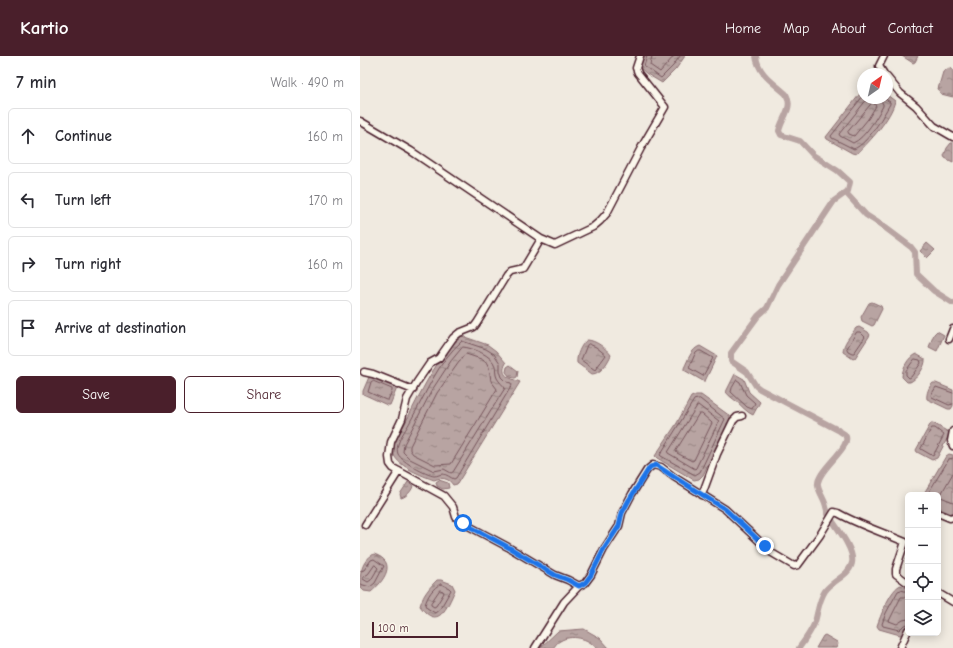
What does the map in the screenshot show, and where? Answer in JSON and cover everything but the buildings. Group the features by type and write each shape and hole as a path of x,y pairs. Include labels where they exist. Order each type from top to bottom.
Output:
{"street":[{"path":"360,122 411,151 541,239 552,245 559,244 600,221 611,206 641,148 665,107 638,73 636,68 640,56"},
{"path":"881,68 880,66 884,56"},
{"path":"893,84 934,126 953,137"},
{"path":"541,239 522,269 507,274 474,327 459,333 439,358 430,363 407,399 402,419 391,442 389,450 390,464 399,471 444,496 451,503 456,516 463,523 508,547 555,575 579,586"},
{"path":"949,339 953,330"},
{"path":"364,372 373,374 412,390"},
{"path":"702,495 717,454 733,421 737,417 742,416"},
{"path":"953,431 951,441 953,446"},
{"path":"535,648 564,602 579,586 585,583 591,575 604,549 619,526 622,513 629,500 650,467 656,465 730,513 772,553 794,566 798,565 834,512 860,525 905,542 896,569 896,574 905,581"},
{"path":"365,525 399,471"},
{"path":"941,515 950,518 953,517"},
{"path":"941,595 953,602"},
{"path":"900,648 905,636"}],"water":[{"path":"644,56 685,56 676,69 662,83 639,67"},
{"path":"902,56 918,56 913,63"},
{"path":"949,68 953,70 953,97 941,94 938,89 943,72"},
{"path":"857,98 857,104 893,104 893,100 895,101 893,108 885,122 856,154 827,139 826,137"},
{"path":"951,143 953,143 953,162 944,156"},
{"path":"927,243 935,250 927,258 920,251"},
{"path":"872,302 881,306 882,309 874,325 872,326 862,321 861,317 869,303"},
{"path":"859,327 868,332 870,335 853,359 843,352 843,349 850,336 856,328"},
{"path":"937,331 944,335 937,351 929,347 934,334"},
{"path":"462,336 488,345 496,351 506,363 504,367 505,374 509,378 520,382 457,484 453,485 442,478 434,480 406,467 394,455 394,450 399,434 426,382 442,357"},
{"path":"587,340 593,341 600,345 611,355 604,367 598,372 592,374 577,363 579,350"},
{"path":"700,346 717,356 705,381 684,370 688,358 692,352"},
{"path":"916,354 925,359 925,362 915,378 910,382 907,382 902,377 903,370 908,360"},
{"path":"510,365 518,371 517,377 515,378 510,377 506,372 507,367"},
{"path":"735,374 744,379 749,392 760,402 753,415 746,411 726,392"},
{"path":"369,377 373,377 397,388 390,405 363,394"},
{"path":"933,383 953,390 953,406 951,409 927,399 928,390"},
{"path":"701,395 730,416 730,419 703,475 699,479 694,480 655,456 677,423 691,397"},
{"path":"931,423 950,433 937,458 932,460 916,450"},
{"path":"949,454 953,455 953,517 941,513 941,492 925,492 946,456"},
{"path":"439,480 448,483 449,488 443,489 437,486 436,482"},
{"path":"408,482 413,485 412,489 407,495 401,498 400,494"},
{"path":"374,554 381,557 385,562 387,567 386,572 376,588 371,592 364,591 360,587 362,568 366,560"},
{"path":"437,580 452,584 455,590 445,610 437,617 432,617 420,606 423,598"},
{"path":"901,585 905,587 905,631 900,635 879,629 877,626 883,610 893,591"},
{"path":"584,629 600,638 609,648 596,648 589,642 580,638 569,638 557,643 553,648 540,648 558,631"},
{"path":"825,635 837,642 838,644 836,648 816,648"}],"waterway":[{"path":"756,56 757,62 763,73 786,94 788,99 789,104 787,112 779,131 781,135 800,141 813,155 838,171 850,182 848,191 834,201 778,285 767,308 758,316 731,353 731,361 747,372 756,386 838,430 844,434 846,440 840,452 822,473 818,486 828,514 848,545 852,557 852,563 848,571 828,587 823,594 815,622 808,636 799,648"},
{"path":"846,193 866,215 911,247 915,252 916,274 934,291 953,303"}],"route":[{"path":"463,523 508,547 555,575 582,586 591,575 597,561 620,524 622,513 632,494 647,470 653,465 656,465 725,509 765,546"}]}
